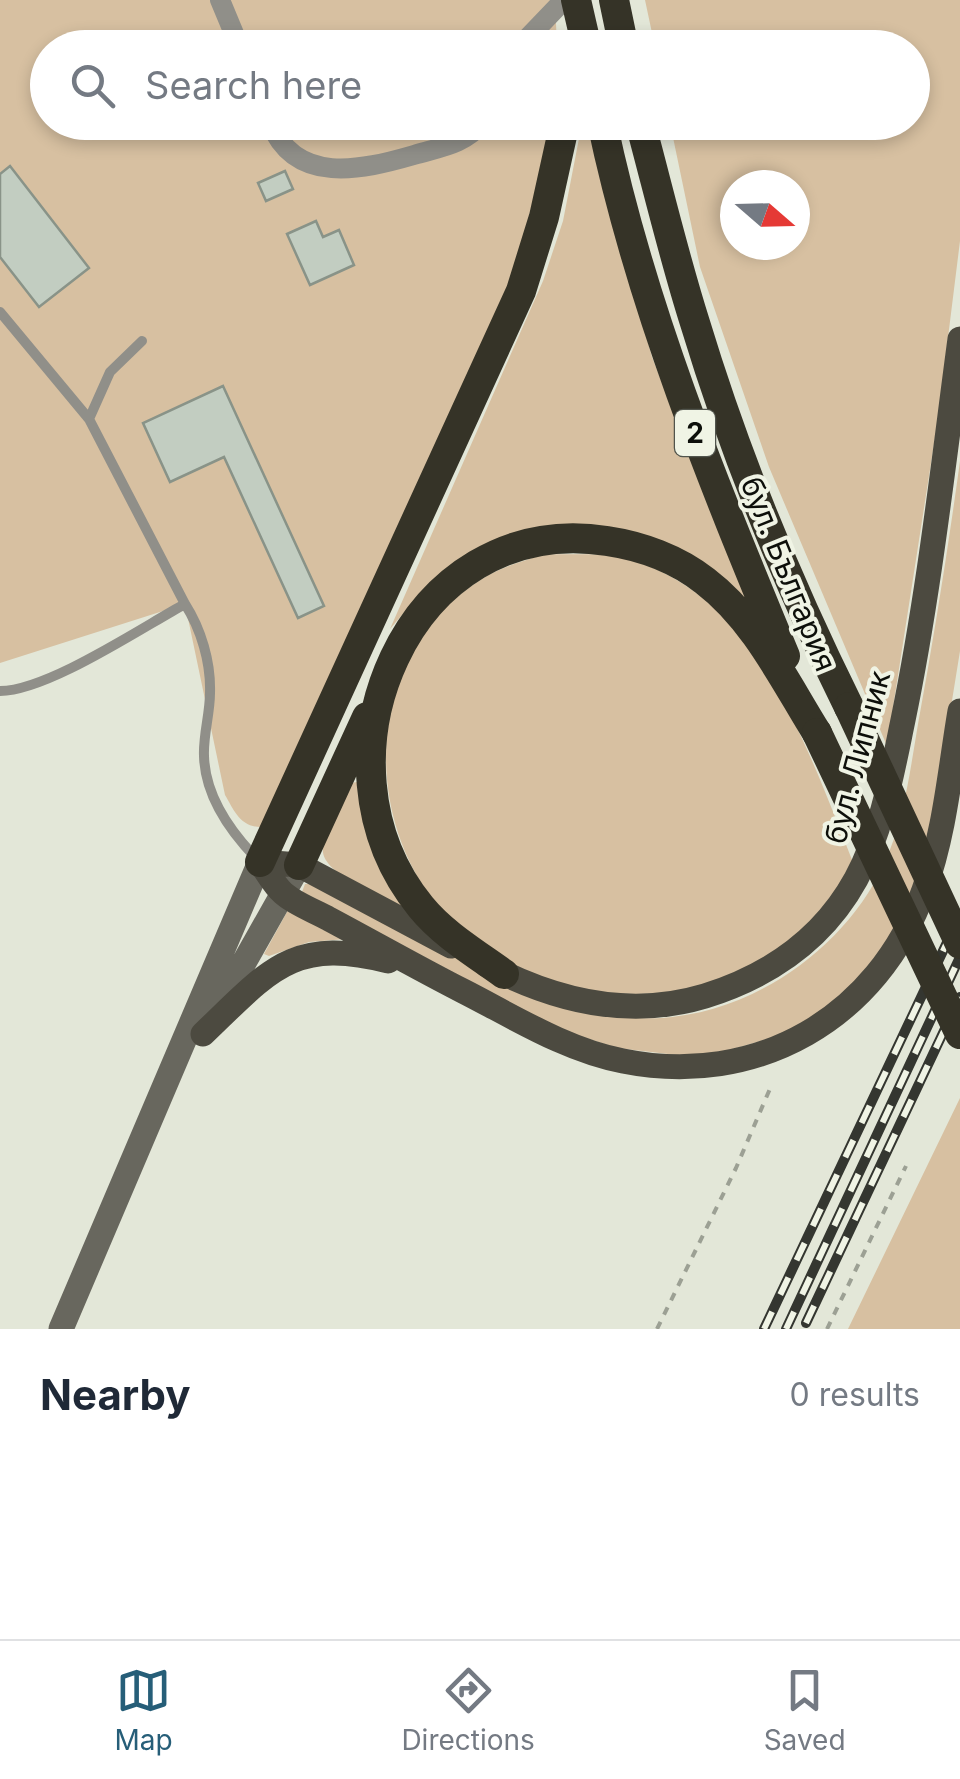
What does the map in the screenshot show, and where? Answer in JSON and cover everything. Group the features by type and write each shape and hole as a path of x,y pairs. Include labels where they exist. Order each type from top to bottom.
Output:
{"highway":[{"path":"614,0 622,30"},
{"path":"626,0 627,30"},
{"path":"565,30 567,1"},
{"path":"567,1 579,30"},
{"path":"260,862 520,291 544,217 560,140"},
{"name":"бул. България","path":"607,140 654,314 684,404 817,733 960,1034"},
{"name":"бул. България","path":"645,140 695,324 775,546 960,944"},
{"path":"299,864 399,646 422,610 466,572 500,554 537,543 598,540 634,546 672,561 716,591 758,638 817,733"},
{"path":"380,689 371,775 378,817 391,855 432,918 504,974"}],"main road":[{"name":"бул. Липник","path":"260,862 299,864 504,974 538,989 589,1003 671,1004 722,990 762,972 802,946 834,911 855,880 870,848 894,761 917,651 960,339"},
{"path":"260,862 283,893 558,1040 622,1061 682,1066 727,1062 767,1052 838,1015 864,990 892,953 915,913 932,865 960,711"},
{"path":"204,1034 264,975 303,956 348,952 424,970"}],"street":[{"path":"220,0 232,30"},
{"path":"537,30 567,1"},
{"path":"277,140 298,158 349,171 464,140"},
{"path":"62,1329 260,862"},
{"path":"132,1162 299,864"}],"lane":[{"path":"0,312 89,419 199,627 210,690 204,758 214,801 243,845 260,862"},
{"path":"89,419 110,372 142,340"},
{"path":"0,691 18,691 81,662 185,604"}],"path":[{"path":"657,1329 736,1168 772,1084"},
{"path":"827,1329 906,1166"}],"shaded area":[{"path":"0,0 555,0 556,30 30,30 30,140 549,140 510,287 261,827 243,821 225,795 185,604 0,663"},
{"path":"645,0 960,0 960,241 938,418 887,746 769,467 700,267 674,140 930,140 930,30 651,30"},
{"path":"579,140 593,140 652,357 747,602 631,532 595,525 549,528 498,541 453,565 418,596 390,629 543,281 563,221"},
{"path":"960,461 960,651 920,875 888,942 838,1001 788,1033 716,1054 685,1056 617,1048 561,1030 302,892 305,884 310,884 594,1008 625,1017 665,1018 704,1011 742,999 778,980 811,957 840,929 865,898 891,848 909,778"},
{"path":"545,554 613,556 662,572 704,599 740,635 795,724 855,867 801,936 761,963 690,988 615,993 578,988 502,959 432,899 409,860 393,817 386,772 388,727 398,684 417,643 445,608 489,575"},
{"path":"361,781 404,906 353,883 324,857 323,848 332,823 352,783"},
{"path":"288,910 346,939 309,942 269,956 264,954"},
{"path":"960,1098 960,1329 848,1329"}],"building":[{"path":"10,166 89,268 39,307 0,257 0,174"},
{"path":"285,171 293,189 266,201 258,183"},
{"path":"316,221 323,237 339,230 354,265 310,285 287,234"},
{"path":"223,386 324,606 298,618 224,457 170,482 143,423"}],"railway":[{"path":"764,1329 960,915"},
{"path":"786,1329 960,957"},
{"path":"806,1323 960,997"}]}
